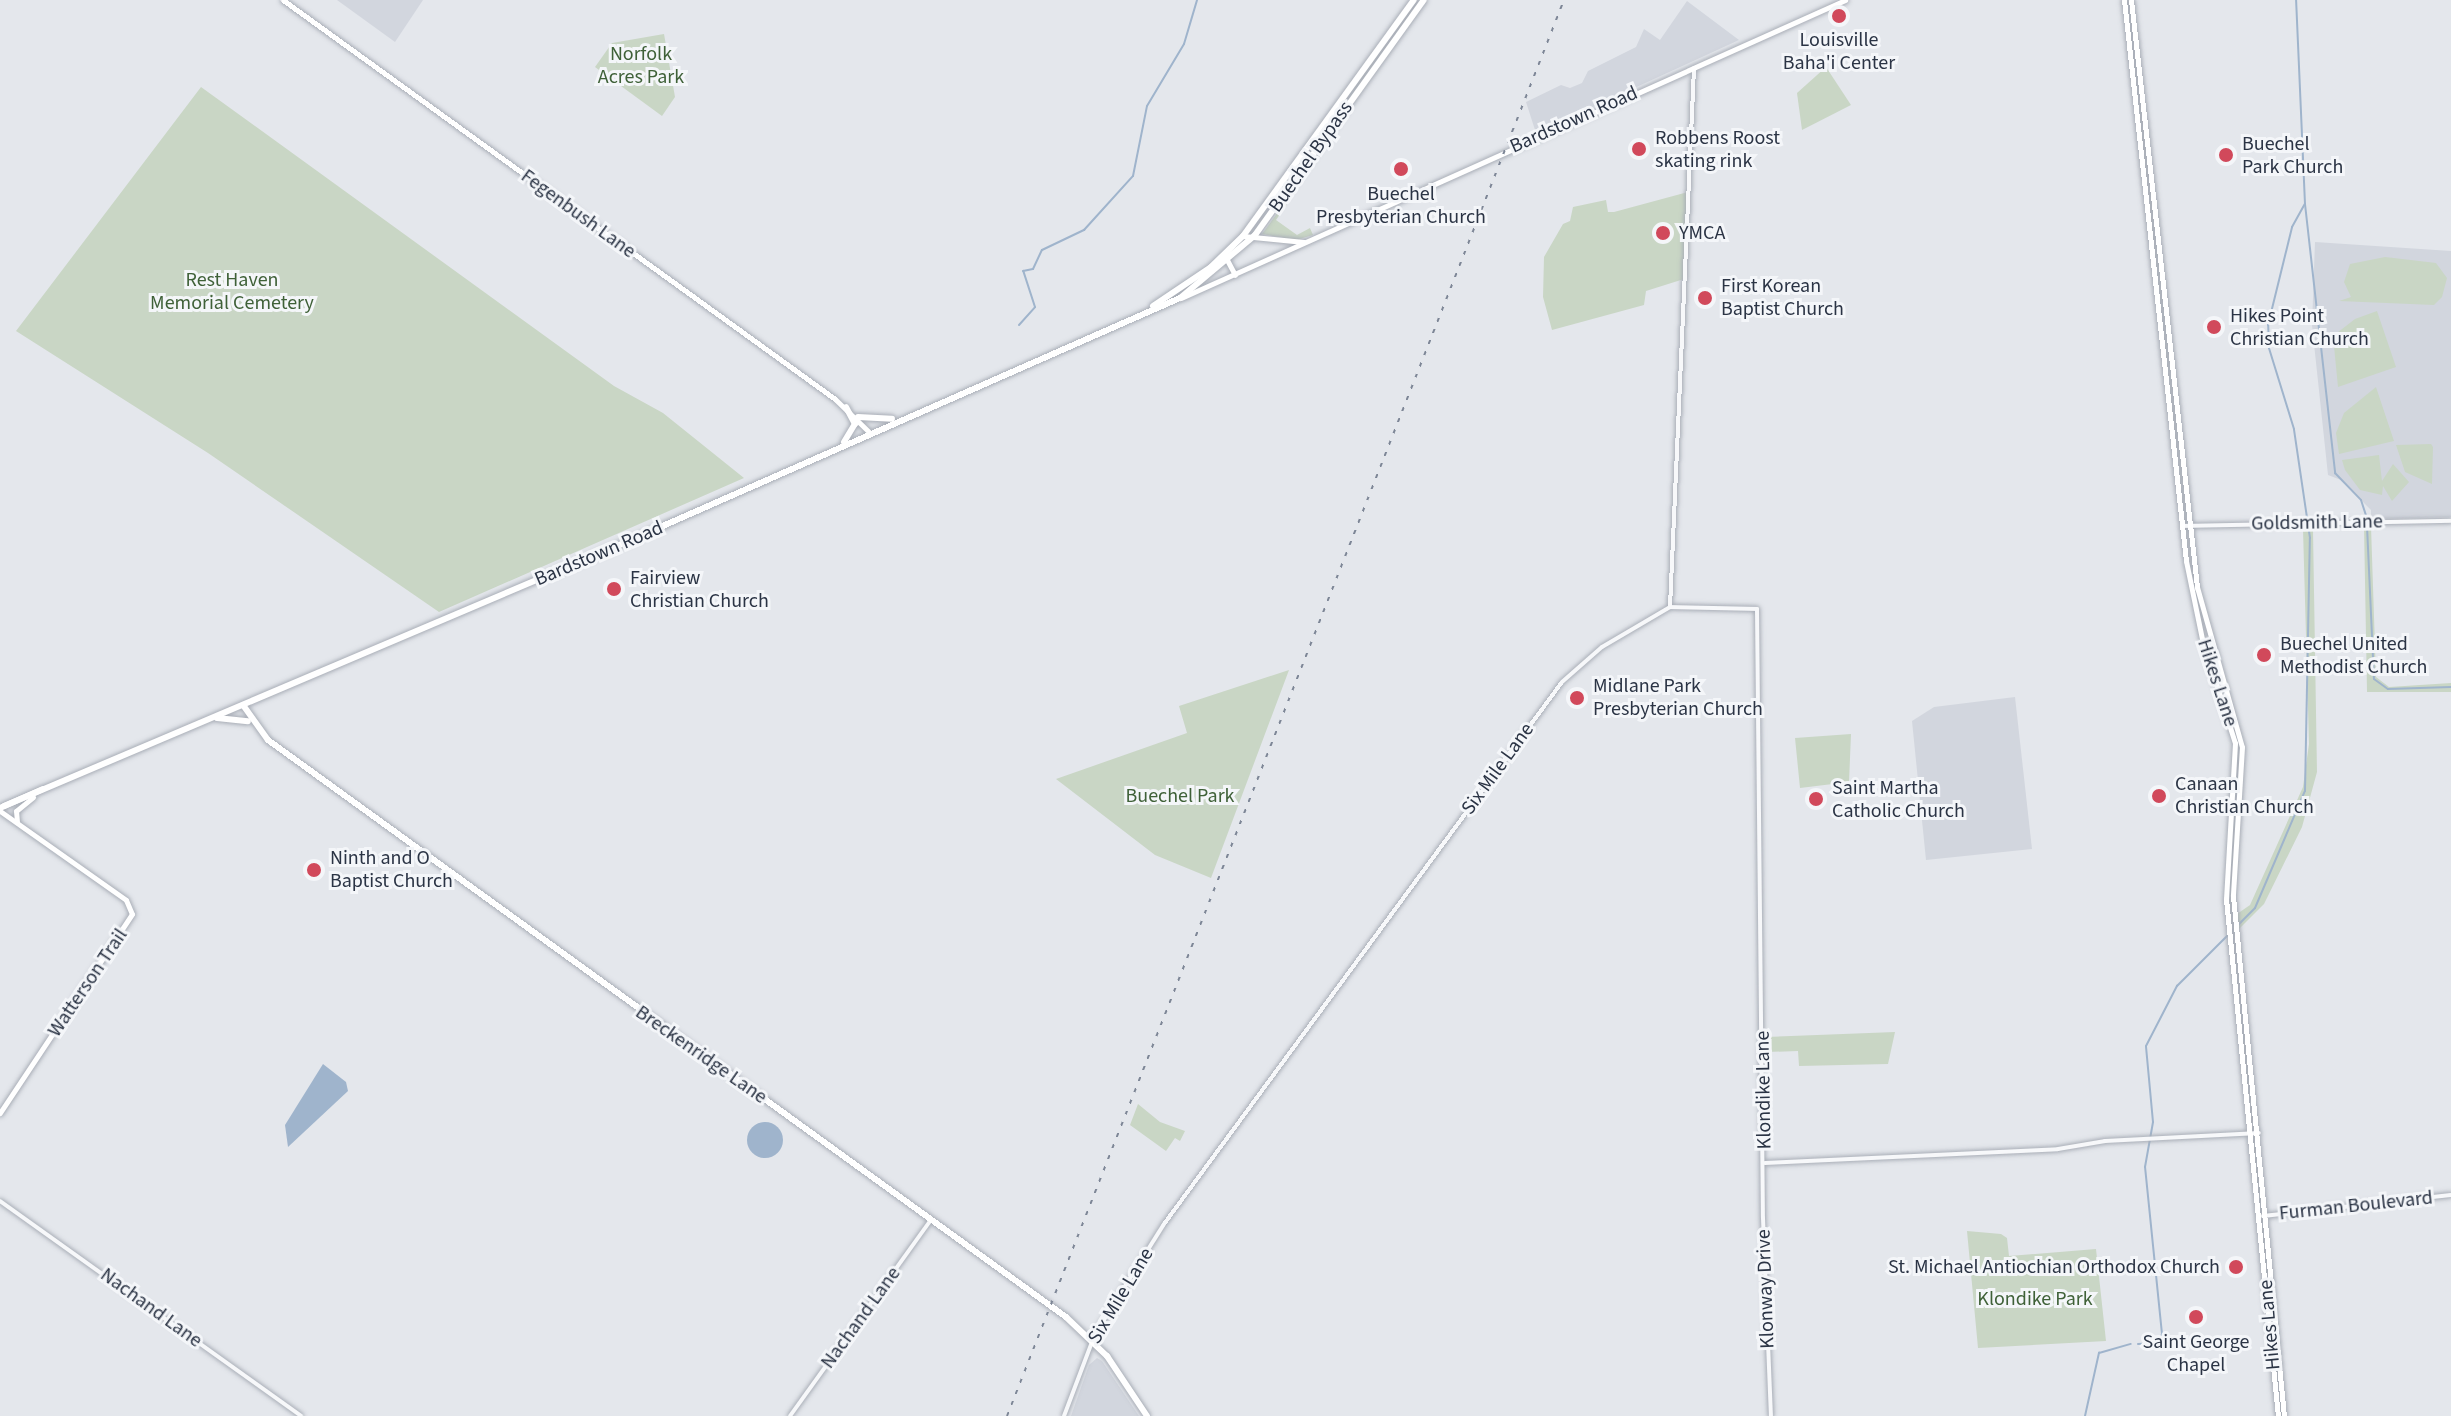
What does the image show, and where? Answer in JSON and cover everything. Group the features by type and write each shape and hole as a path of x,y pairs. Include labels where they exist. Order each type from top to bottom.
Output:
{"main road":[{"name":"Fegenbush Lane","path":"283,0 846,407 869,432"},
{"name":"Buechel Bypass","path":"1226,258 1414,0"},
{"name":"Buechel Bypass","path":"1180,298 1255,235 1424,0"},
{"name":"Bardstown Road","path":"1,808 1150,309 1235,275 1845,0"},
{"name":"Hikes Lane","path":"2124,0 2186,526 2200,604 2235,708 2242,747 2232,852 2233,931 2251,1134 2278,1375"},
{"name":"Hikes Lane","path":"2131,0 2194,605 2235,743 2226,846 2229,924 2233,931 2268,1215 2281,1416"},
{"path":"1300,174 1325,131"},
{"path":"1243,236 1305,243"},
{"path":"1226,258 1235,275"},
{"name":"Bardstown Road","path":"1150,309 1226,258"},
{"path":"1166,296 1170,303"},
{"path":"843,444 855,424 846,407"},
{"path":"858,417 899,419"},
{"name":"Breckenridge Lane","path":"243,705 251,723 321,779 931,1220 1092,1341 1147,1416"},
{"path":"213,718 237,716 251,723"},
{"name":"Bardstown Road","path":"1,808 33,797 43,789"},
{"path":"17,823 16,811 33,797"},
{"name":"Watterson Trail","path":"0,1113 132,914 126,900 17,823 1,808"}],"street":[{"path":"1670,607 1693,66"},
{"name":"Goldsmith Lane","path":"2186,526 2451,521"},
{"name":"Klondike Lane","path":"1670,607 1757,609 1765,1163 2058,1149 2150,1139 2259,1133"},
{"name":"Six Mile Lane","path":"1064,1416 1092,1341 1171,1214 1562,682 1602,647 1670,607"},
{"name":"Klonway Drive","path":"1765,1163 1771,1416"},
{"name":"Furman Boulevard","path":"2260,1216 2451,1195"},
{"name":"Nachand Lane","path":"0,1201 301,1416"},
{"name":"Nachand Lane","path":"790,1416 931,1220"}],"shaded area":[{"path":"337,0 423,0 395,42"},
{"path":"1687,1 1739,40 1536,133 1526,102 1561,85 1570,88 1582,83 1588,71 1636,47 1644,29 1660,40"},
{"path":"2315,242 2451,251 2451,517 2371,519 2371,510 2341,480 2328,475 2312,325"},
{"path":"2015,697 2032,849 1926,860 1912,721 1934,707"},
{"path":"1097,1358 1139,1416 1071,1416 1089,1365"}],"green space":[{"name":"Norfolk Acres Park","path":"664,34 675,97 662,116 595,67 612,43"},
{"path":"1826,67 1851,105 1802,130 1797,93"},
{"name":"Rest Haven Memorial Cemetery","path":"201,87 614,386 663,413 744,478 439,612 208,453 16,331"},
{"path":"1331,140 1276,220 1297,235 1310,228 1313,235 1296,240 1262,234"},
{"name":"YMCA","path":"1688,192 1684,279 1646,291 1644,305 1552,330 1543,297 1544,257 1563,224 1570,221 1573,207 1606,200 1608,212 1614,212"},
{"path":"2385,257 2436,263 2447,278 2442,297 2434,305 2339,301 2351,297 2344,282 2350,264"},
{"path":"2377,311 2396,367 2338,387 2333,336 2355,319"},
{"path":"2376,387 2394,441 2339,454 2336,433 2344,413"},
{"path":"2431,444 2432,484 2405,472 2396,445"},
{"path":"2379,455 2382,481 2393,464 2409,482 2392,501 2383,486 2382,495 2360,490 2345,470 2342,460"},
{"path":"2364,526 2371,526 2376,677 2389,687 2451,683 2451,692 2367,692"},
{"path":"2303,529 2313,530 2317,772 2302,827 2264,904 2239,929 2237,914 2250,905 2303,787 2309,744"},
{"name":"Buechel Park","path":"1289,670 1211,878 1155,855 1056,779 1187,733 1179,706"},
{"path":"1851,734 1849,782 1800,788 1795,738"},
{"path":"1895,1032 1888,1064 1799,1066 1798,1051 1766,1052 1766,1037"},
{"path":"1138,1104 1160,1122 1185,1131 1180,1141 1175,1138 1166,1151 1130,1125"},
{"name":"Klondike Park","path":"1967,1231 2001,1234 2007,1238 2009,1256 2096,1249 2106,1341 1978,1348"}],"water":[{"path":"323,1064 346,1082 348,1091 288,1147 285,1125"},
{"path":"765,1122 778,1127 783,1140 778,1153 765,1158 752,1153 747,1140 752,1127"}],"waterway":[{"path":"1019,325 1035,307 1023,271 1033,269 1042,250 1084,230 1133,176 1147,106 1184,44 1197,0"},
{"path":"2138,1344 2158,1343 2162,1334 2145,1167 2153,1122 2146,1046 2177,986 2255,908 2305,791 2310,538 2294,429 2269,348 2268,325 2292,227 2305,204 2296,0"},
{"path":"2305,204 2335,473 2361,500 2367,518"},
{"path":"2367,526 2374,679 2388,689 2451,687"},
{"path":"2085,1416 2099,1353 2131,1344"}],"railway":[{"path":"1007,1416 1564,0"}],"place":[{"name":"Louisville Baha'i Center","path":"1839,16"},
{"name":"Robbens Roost skating rink","path":"1639,149"},
{"name":"Buechel Park Church","path":"2226,155"},
{"name":"Buechel Presbyterian Church","path":"1401,169"},
{"name":"YMCA","path":"1663,233"},
{"name":"First Korean Baptist Church","path":"1705,298"},
{"name":"Hikes Point Christian Church","path":"2214,327"},
{"name":"Fairview Christian Church","path":"614,589"},
{"name":"Buechel United Methodist Church","path":"2264,655"},
{"name":"Midlane Park Presbyterian Church","path":"1577,698"},
{"name":"Canaan Christian Church","path":"2159,796"},
{"name":"Saint Martha Catholic Church","path":"1816,799"},
{"name":"Ninth and O Baptist Church","path":"314,870"},
{"name":"St. Michael Antiochian Orthodox Church","path":"2236,1267"},
{"name":"Saint George Chapel","path":"2196,1317"}]}
